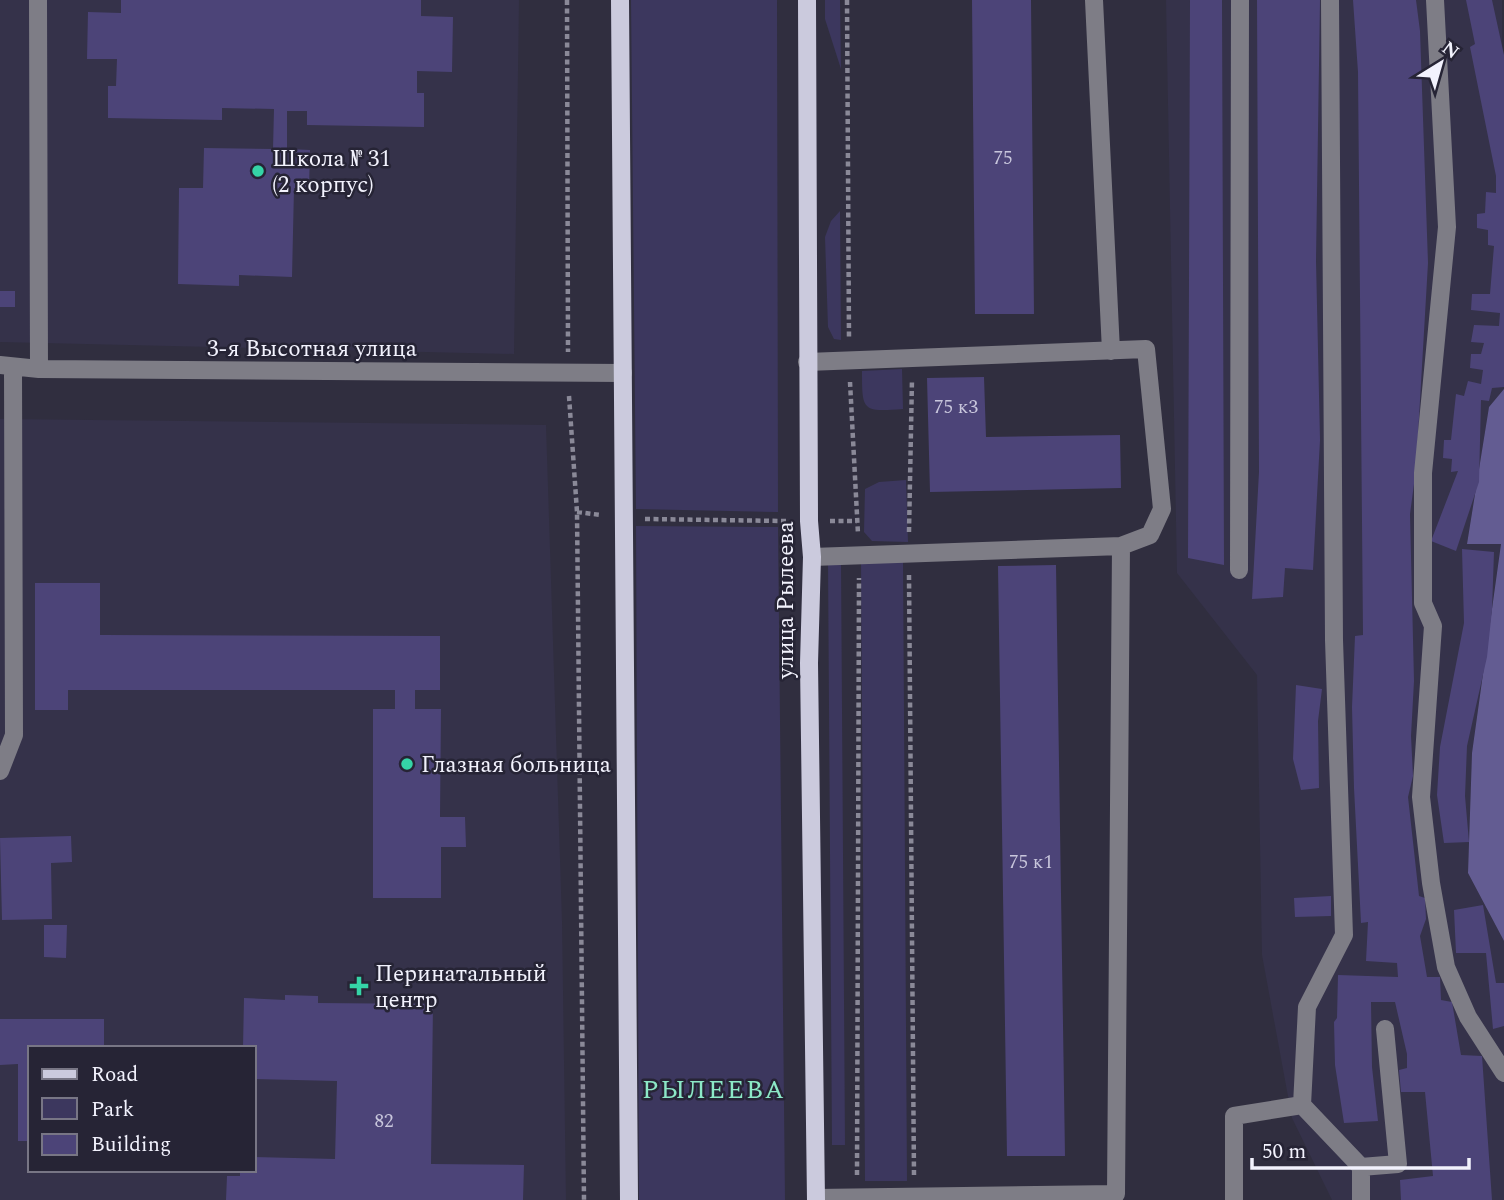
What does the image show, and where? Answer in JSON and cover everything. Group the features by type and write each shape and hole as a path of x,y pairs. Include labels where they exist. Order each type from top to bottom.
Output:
{"main road":[{"path":"620,0 629,1200"},
{"name":"улица Рылеева","path":"807,0 807,362 812,557 809,663 816,1199"}],"street":[{"path":"38,0 39,369"},
{"path":"1094,0 1111,351"},
{"path":"1239,570 1240,0"},
{"path":"1330,0 1334,640 1344,935 1307,1007 1302,1105 1361,1167 1361,1200"},
{"path":"1436,0 1447,227 1423,473 1423,603 1433,626 1421,797 1431,883 1446,968 1468,1017 1504,1073"},
{"path":"807,362 1146,349 1162,509 1150,535 1143,540 1121,546 812,557"},
{"path":"0,771 14,735 7,366"},
{"name":"3-я Высотная улица","path":"7,366 39,369 623,373"},
{"path":"816,1199 1116,1194 1121,546"},
{"path":"1361,1167 1398,1164 1385,1029"},
{"path":"1234,1200 1234,1116 1302,1105"}],"path":[{"path":"567,0 568,373 577,512 584,1200"},
{"path":"847,0 849,360 859,555 856,1198"},
{"path":"912,358 909,553 914,1197"},
{"path":"577,512 624,518 857,521"}],"shaded area":[{"name":"Школа № 31 (2 корпус)","path":"0,0 519,0 514,354 0,342"},
{"path":"1166,0 1502,0 1504,389 1489,407 1467,544 1501,543 1472,753 1468,873 1504,941 1504,1200 1332,1200 1292,1118 1262,955 1257,675 1177,573"},
{"path":"1504,389 1504,941 1468,873 1472,753 1501,544 1467,544 1489,407"},
{"path":"0,419 546,425 562,921 566,1200 0,1200"}],"green space":[{"path":"631,0 777,0 778,512 636,509"},
{"path":"825,0 840,0 841,69 825,19"},
{"path":"840,211 841,340 834,339 828,327 825,237 831,221"},
{"path":"902,369 903,409 879,410 867,406 863,394 862,371"},
{"path":"906,480 908,542 872,541 864,532 865,489 879,482"},
{"path":"636,526 778,527 785,1200 639,1200"},
{"path":"861,560 903,560 907,1181 865,1181"},
{"path":"828,561 841,561 845,1145 832,1145"}],"building":[{"path":"121,0 421,0 421,16 453,17 452,72 417,71 417,93 424,93 424,127 307,125 307,111 287,111 287,149 310,150 309,189 294,188 292,277 239,275 239,286 178,284 179,188 203,188 204,148 273,149 274,109 222,108 222,120 108,118 108,86 116,86 117,59 87,59 88,12 121,13"},
{"path":"972,0 1031,0 1034,314 975,314"},
{"path":"1190,0 1222,0 1224,565 1188,558"},
{"path":"1257,0 1320,0 1316,261 1320,440 1313,570 1285,568 1283,597 1252,599 1259,472"},
{"path":"1353,0 1416,0 1420,31 1428,263 1416,469 1410,514 1414,681 1411,736 1413,776 1408,797 1419,896 1425,898 1426,919 1420,936 1427,977 1440,977 1441,1000 1452,1002 1461,1055 1482,1056 1492,1200 1401,1200 1400,1180 1433,1176 1425,1092 1401,1092 1399,1070 1407,1068 1407,1054 1395,1002 1371,1002 1372,1067 1378,1121 1344,1123 1335,1065 1334,1022 1337,1018 1338,975 1398,977 1397,963 1366,961 1368,922 1361,923 1354,788 1352,707 1355,636 1363,635 1358,72"},
{"path":"1466,0 1492,0 1504,55 1504,387 1492,388 1489,401 1481,400 1479,482 1456,551 1431,541 1458,471 1451,472 1452,459 1443,458 1444,440 1451,440 1456,394 1464,396 1468,381 1481,384 1483,370 1470,368 1471,354 1481,354 1484,343 1471,342 1474,325 1499,326 1500,313 1471,310 1472,294 1490,294 1494,246 1488,245 1488,230 1477,228 1477,214 1485,213 1486,192 1496,193 1496,176 1470,47 1475,44"},
{"path":"0,291 15,291 15,307 0,307"},
{"path":"984,377 986,437 1120,435 1121,488 930,492 927,378"},
{"path":"1462,549 1494,552 1492,610 1487,657 1467,746 1465,796 1469,842 1444,843 1437,795 1440,747 1464,623"},
{"path":"1056,565 1065,1156 1007,1156 998,566"},
{"name":"Глазная больница","path":"35,583 100,583 100,635 440,636 440,690 415,690 415,709 441,709 440,817 465,817 466,847 441,847 441,898 373,898 373,709 395,709 395,690 68,690 68,710 35,710"},
{"path":"1296,685 1322,689 1318,721 1319,788 1301,790 1293,759"},
{"path":"71,836 72,862 51,863 52,919 2,920 0,838"},
{"path":"1331,896 1331,916 1295,917 1294,898"},
{"path":"1483,905 1496,983 1504,983 1504,1026 1493,1029 1486,953 1456,953 1454,910"},
{"path":"44,925 67,925 66,958 44,957"},
{"path":"285,995 318,996 318,1003 433,1004 431,1164 524,1165 523,1200 226,1200 227,1176 240,1176 240,1172 256,1172 256,1157 335,1159 337,1081 256,1079 256,1046 243,1046 244,998 285,1000"},
{"path":"0,1019 104,1019 104,1046 28,1046 28,1141 18,1141 18,1064 0,1065"}],"place":[{"name":"Школа № 31 (2 корпус)","path":"258,171"},
{"name":"Глазная больница","path":"407,764"},
{"name":"Перинатальный центр","path":"359,986"}],"district":[{"name":"РЫЛЕЕВА","path":"714,1089"}]}
